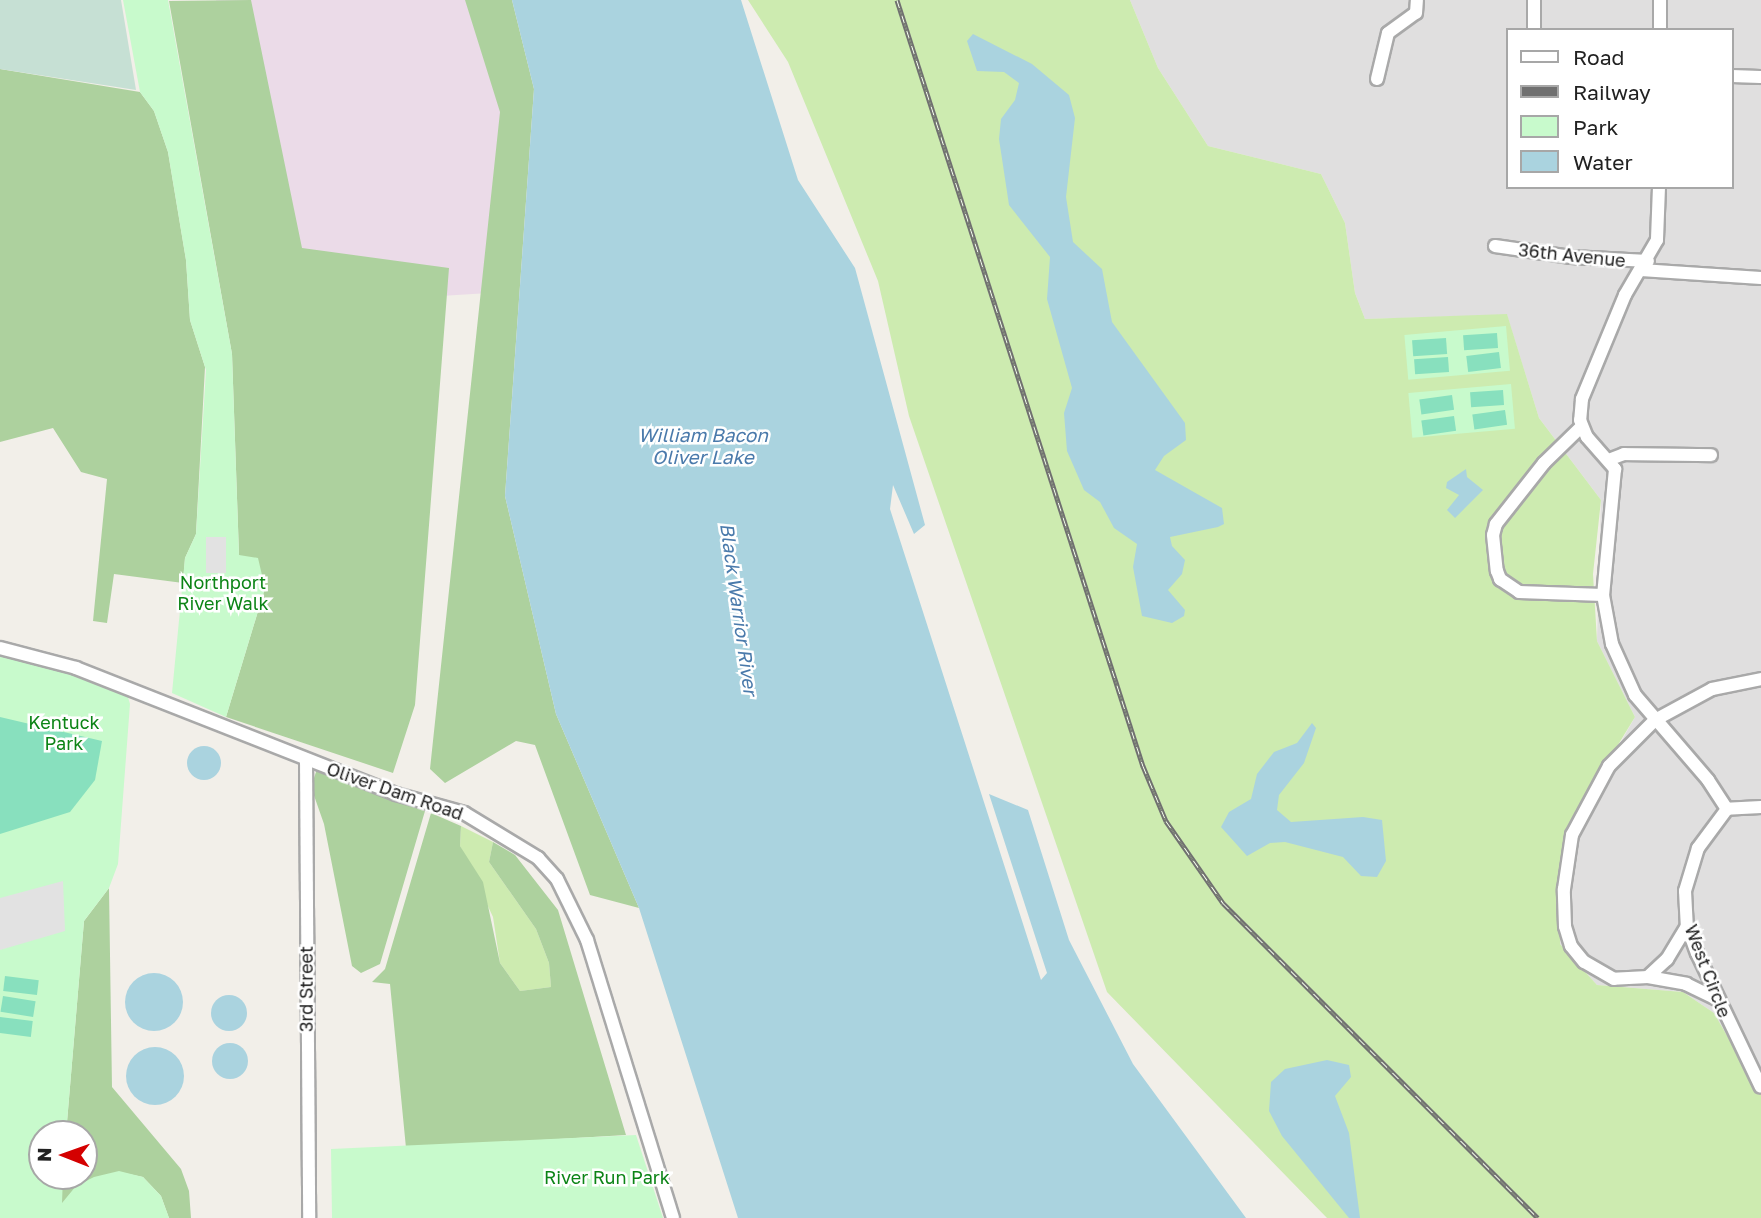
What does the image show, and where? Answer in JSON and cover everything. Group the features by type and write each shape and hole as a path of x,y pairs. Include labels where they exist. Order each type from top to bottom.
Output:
{"street":[{"path":"1377,79 1388,33 1416,13 1417,0"},
{"path":"1534,0 1534,28"},
{"path":"1660,0 1660,28"},
{"path":"1733,76 1761,77"},
{"path":"1603,596 1519,592 1500,579 1493,535 1496,524 1544,463 1581,427 1582,399 1625,295 1645,266 1657,240 1659,189"},
{"name":"36th Avenue","path":"1495,246 1761,278"},
{"path":"1581,427 1611,459 1616,477 1603,596 1612,643 1635,695 1708,780 1727,810 1761,807"},
{"path":"1611,459 1624,454 1711,455"},
{"name":"Oliver Dam Road","path":"0,648 76,668 306,760 464,813 516,841 557,879 587,940 673,1218"},
{"path":"1717,999 1686,984 1648,976 1614,979 1584,962 1567,937 1563,902 1575,824 1616,757 1655,720 1712,689 1761,679"},
{"name":"3rd Street","path":"306,760 309,1218"},
{"name":"West Circle","path":"1727,810 1698,848 1689,869 1687,926 1717,999 1761,1087"},
{"path":"1648,976 1667,960 1687,926"}],"shaded area":[{"path":"216,0 508,0 505,292 280,306"},
{"path":"1130,0 1761,0 1761,1095 1714,1013 1683,992 1597,985 1560,944 1570,832 1635,717 1597,641 1601,500 1539,418 1507,315 1365,319 1355,293 1345,223 1321,174 1208,146 1158,68"},
{"path":"206,537 226,537 226,573 206,573"},
{"path":"63,881 65,931 0,950 0,898"}],"green space":[{"path":"0,0 121,0 136,90 0,69"},
{"name":"Northport River Walk","path":"123,0 168,0 232,354 239,555 258,558 265,588 226,717 172,693 185,558 196,534 206,370 190,320 186,260 168,152 154,111 140,92"},
{"path":"251,0 302,248 449,268 415,705 393,773 226,717 265,588 239,555 232,354 169,1"},
{"path":"465,0 512,0 534,89 505,496 556,714 639,908 590,895 535,745 516,741 445,783 430,769 500,112"},
{"path":"748,0 1130,0 1158,68 1208,146 1321,174 1345,223 1355,293 1365,319 1507,314 1539,418 1601,500 1593,574 1597,641 1635,717 1566,830 1560,944 1597,985 1683,992 1714,1013 1761,1095 1761,1218 1327,1218 1107,992 909,416 878,281 788,62"},
{"path":"0,69 140,92 154,111 168,152 186,260 190,320 205,367 196,534 185,558 183,583 114,574 107,623 93,621 107,479 81,472 53,428 0,442"},
{"path":"1506,326 1510,371 1408,380 1404,335"},
{"path":"1497,333 1498,348 1464,350 1463,335"},
{"path":"1446,338 1447,354 1413,356 1412,340"},
{"path":"1499,352 1501,368 1468,372 1466,356"},
{"path":"1448,357 1449,372 1415,374 1414,359"},
{"path":"1511,384 1515,429 1412,438 1408,393"},
{"path":"1503,390 1504,405 1471,407 1470,392"},
{"path":"1452,395 1454,410 1421,414 1419,400"},
{"path":"1505,410 1507,425 1474,429 1472,415"},
{"path":"1454,416 1456,431 1423,435 1421,421"},
{"name":"Kentuck Park","path":"0,648 125,687 130,704 118,864 109,888 84,921 67,1120 28,1120 28,1190 62,1190 62,1203 73,1190 98,1190 98,1176 119,1171 143,1177 161,1196 169,1218 0,1218"},
{"path":"0,717 102,741 95,780 70,812 0,834"},
{"path":"317,769 425,811 380,964 361,973 352,966 324,824 311,787"},
{"path":"431,813 461,826 460,846 483,882 500,963 520,991 551,987 549,963 536,929 489,862 493,842 515,855 558,910 626,1135 406,1148 390,984 372,982 385,969"},
{"path":"461,826 493,842 489,862 536,929 549,963 551,987 520,991 500,963 493,917 460,846"},
{"path":"109,888 112,1087 181,1169 189,1191 191,1218 169,1218 161,1196 143,1177 119,1172 98,1184 98,1120 67,1120 84,921"},
{"path":"5,976 39,980 37,995 3,991"},
{"path":"3,996 36,1001 33,1017 0,1012"},
{"path":"0,1017 33,1021 31,1037 0,1033"},
{"name":"River Run Park","path":"636,1135 663,1218 332,1218 331,1149"},
{"path":"62,1190 86,1190 61,1204"}],"water":[{"name":"William Bacon Oliver Lake","path":"512,0 741,0 798,180 855,268 925,525 914,534 893,485 890,509 1041,980 1047,973 989,794 1028,810 1069,940 1133,1064 1246,1218 738,1218 639,908 556,714 505,496 534,89"},
{"path":"973,34 1032,64 1069,95 1075,118 1066,197 1073,242 1102,269 1112,322 1185,423 1186,440 1164,456 1155,470 1222,508 1224,524 1170,537 1172,546 1185,560 1182,574 1168,590 1185,610 1184,616 1172,623 1142,616 1133,567 1137,544 1114,528 1100,502 1084,490 1067,451 1064,413 1072,388 1047,299 1050,257 1009,205 999,139 1001,119 1015,100 1019,83 1004,72 977,71 967,41"},
{"path":"1466,469 1467,477 1483,490 1455,518 1447,510 1459,495 1446,488 1447,482"},
{"path":"1312,723 1316,728 1304,763 1279,795 1277,810 1291,822 1363,817 1382,820 1386,861 1377,877 1361,876 1343,857 1285,842 1270,843 1247,856 1221,827 1229,812 1251,799 1257,774 1274,752 1297,743"},
{"path":"204,746 216,751 221,763 216,775 204,780 192,775 187,763 192,751"},
{"path":"148,973 160,973 175,981 183,996 183,1008 175,1023 160,1031 148,1031 133,1023 125,1008 125,996 133,981"},
{"path":"229,995 242,1000 247,1013 242,1026 229,1031 216,1026 211,1013 216,1000"},
{"path":"230,1043 243,1048 248,1061 243,1074 230,1079 217,1074 212,1061 217,1048"},
{"path":"149,1047 161,1047 176,1055 184,1070 184,1082 176,1097 161,1105 149,1105 134,1097 126,1082 126,1070 134,1055"},
{"path":"1327,1060 1349,1065 1351,1077 1335,1096 1349,1133 1360,1218 1349,1218 1282,1136 1269,1111 1271,1082 1285,1069"}],"railway":[{"path":"897,0 1143,766 1166,821 1223,903 1538,1218"}],"water label":[{"name":"Black Warrior River","path":"739,609"}]}
